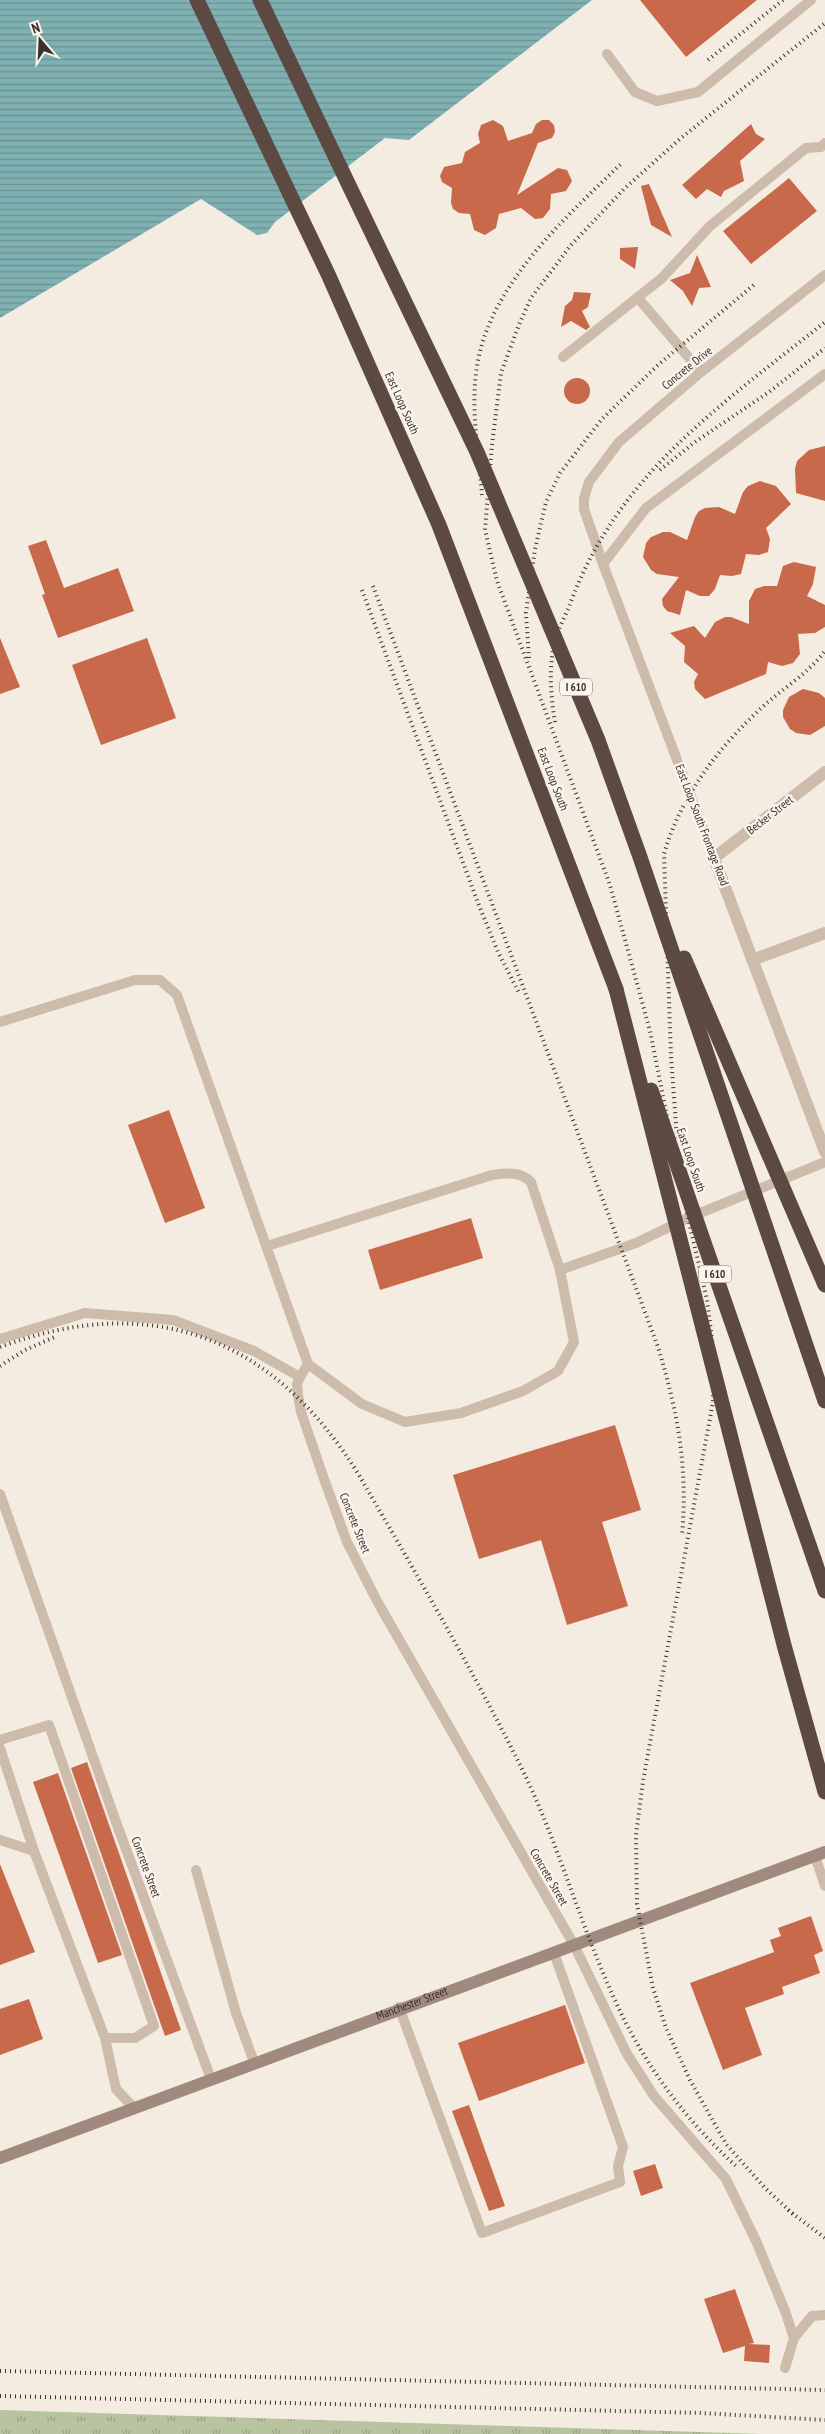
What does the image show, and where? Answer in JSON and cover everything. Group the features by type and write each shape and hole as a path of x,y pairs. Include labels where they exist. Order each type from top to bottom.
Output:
{"highway":[{"name":"East Loop South","path":"198,0 328,274 439,525 616,989 825,1591"},
{"name":"I 610","path":"260,0 477,452 598,740 640,857 825,1401"},
{"path":"640,857 825,1285"},
{"path":"616,989 784,1645 825,1792"}],"street":[{"name":"Becker Street","path":"714,858 825,772"},
{"name":"East Loop South Frontage Road","path":"714,858 825,1152"},
{"path":"752,960 825,933"},
{"name":"Manchester Street","path":"0,2158 399,2007 554,1953 820,1854"}],"lane":[{"path":"607,54 635,92 657,100 698,92 811,0"},
{"path":"563,357 662,278 710,226 806,148 824,147"},
{"name":"Concrete Drive","path":"584,498 590,482 619,442 701,372 825,274"},
{"path":"638,298 701,372"},
{"path":"603,564 646,508 825,374"},
{"name":"East Loop South Frontage Road","path":"584,498 584,509 603,564 714,858"},
{"path":"0,1022 135,980 160,980 178,995 308,1364 362,1404 405,1422 462,1413 523,1391 558,1371 574,1342 560,1270 531,1182 525,1176 510,1172 492,1175 267,1246"},
{"path":"560,1270 636,1243 688,1218 825,1162"},
{"path":"0,1339 85,1313 173,1320 254,1352 300,1377 308,1364"},
{"name":"Concrete Street","path":"300,1377 297,1384 301,1412 347,1542 377,1601 574,1945 627,2054 654,2096 726,2179 757,2243 794,2338"},
{"name":"Concrete Street","path":"0,1494 116,1822 211,2079"},
{"path":"0,1740 49,1725 154,2026 135,2038 105,2038"},
{"path":"0,1748 34,1851 105,2038 116,2089 134,2108"},
{"path":"0,1840 34,1851"},
{"path":"820,1854 825,1886"},
{"path":"196,1870 236,2013 254,2062"},
{"path":"399,2007 482,2233 620,2182 618,2166 623,2147 554,1953"},
{"path":"785,2368 794,2338 812,2316 825,2315"}],"green space":[{"path":"0,2410 762,2434 0,2434"}],"water":[{"path":"0,0 592,0 409,140 385,138 275,222 267,233 257,235 201,199 0,318"}],"building":[{"path":"640,0 757,0 686,57"},
{"path":"493,120 503,126 508,141 532,133 536,124 542,120 549,120 554,125 555,132 552,138 538,143 517,195 558,168 567,170 572,181 566,191 551,194 550,209 543,218 535,219 521,208 499,214 496,228 485,235 474,230 470,214 459,213 453,209 451,203 452,188 442,182 440,176 444,167 462,163 465,152 480,143 478,134 481,125"},
{"path":"751,124 756,134 765,139 740,161 744,181 724,191 721,197 707,189 696,199 682,185"},
{"path":"789,178 817,211 751,264 723,231"},
{"path":"649,184 672,237 651,225 641,186"},
{"path":"638,247 635,269 620,259 620,248"},
{"path":"697,255 711,287 699,288 692,306 683,291 670,280 690,273"},
{"path":"574,292 591,293 588,307 582,311 590,327 586,330 571,321 561,327 565,306 572,300"},
{"path":"577,378 586,382 590,391 586,400 577,404 568,400 564,391 568,382"},
{"path":"825,446 825,501 796,493 795,469 797,461 809,450"},
{"path":"760,481 776,486 791,504 766,528 770,539 768,552 759,555 746,554 741,574 732,576 720,575 715,589 709,596 700,596 686,590 680,615 667,611 663,606 662,599 679,577 657,574 651,570 643,557 646,543 651,537 663,532 670,532 687,540 695,517 699,511 705,508 719,507 735,514 743,492 748,486"},
{"path":"46,540 64,588 118,568 134,611 58,638 42,595 45,594 28,546"},
{"path":"794,562 816,567 813,584 807,596 825,605 825,627 815,633 798,634 800,654 793,663 782,666 768,662 766,674 705,699 695,689 694,682 698,674 684,662 685,646 670,633 694,626 705,638 715,622 725,617 731,617 749,624 749,601 755,589 764,586 777,586 783,566"},
{"path":"0,638 20,687 0,694"},
{"path":"147,638 176,718 101,745 72,665"},
{"path":"803,689 819,693 825,698 825,726 810,735 796,733 790,729 783,717 783,710 789,697"},
{"path":"169,1110 205,1208 165,1223 128,1125"},
{"path":"471,1218 483,1258 380,1290 368,1250"},
{"path":"615,1425 641,1510 602,1522 628,1606 567,1625 541,1540 479,1559 453,1475"},
{"path":"87,1762 181,2030 165,2036 71,1768"},
{"path":"58,1773 122,1955 98,1963 33,1782"},
{"path":"0,1864 35,1952 0,1965"},
{"path":"811,1916 823,1951 814,1955 820,1973 782,1987 784,1994 745,2008 762,2055 723,2070 690,1983 774,1952 770,1940 781,1936 778,1928"},
{"path":"29,1999 43,2039 0,2055 0,2009"},
{"path":"565,2005 585,2063 479,2101 458,2043"},
{"path":"469,2105 505,2206 489,2211 452,2111"},
{"path":"655,2164 663,2188 641,2196 633,2171"},
{"path":"735,2289 754,2343 749,2344 770,2345 769,2363 744,2361 745,2346 723,2353 704,2299"}],"railway":[{"path":"708,60 783,0"},
{"path":"793,2214 765,2188 726,2144 690,2080 666,2028 653,1988 637,1904 636,1835 643,1781 713,1402 713,1347 707,1300 681,1187 650,1031 610,885 497,581 485,530 492,445 501,373 531,298 571,245 624,189 681,138 825,23"},
{"path":"482,495 476,431 475,382 485,336 497,307 514,280 555,229 623,162"},
{"path":"529,658 526,613 535,549 546,502 560,473 602,419 658,365 755,284"},
{"path":"555,722 551,677 554,644 590,558 615,517 644,480 676,445 711,413 825,322"},
{"path":"660,470 695,442 769,392 825,348"},
{"path":"373,586 658,1347 671,1395 680,1440 684,1487 682,1536"},
{"path":"362,590 478,903 498,952 519,993"},
{"path":"677,1138 671,1057 664,854 671,832 692,790 719,752 751,718 805,672 825,651"},
{"path":"0,1347 56,1331 109,1324 158,1326 205,1338 248,1359 289,1389 325,1428 359,1475 504,1733 546,1824 598,1962 634,2038 648,2062 680,2106 697,2127 736,2166"},
{"path":"0,1366 25,1350 57,1336"},
{"path":"788,2210 825,2238"},
{"path":"0,2371 825,2390"},
{"path":"0,2396 701,2413 825,2420"}]}
